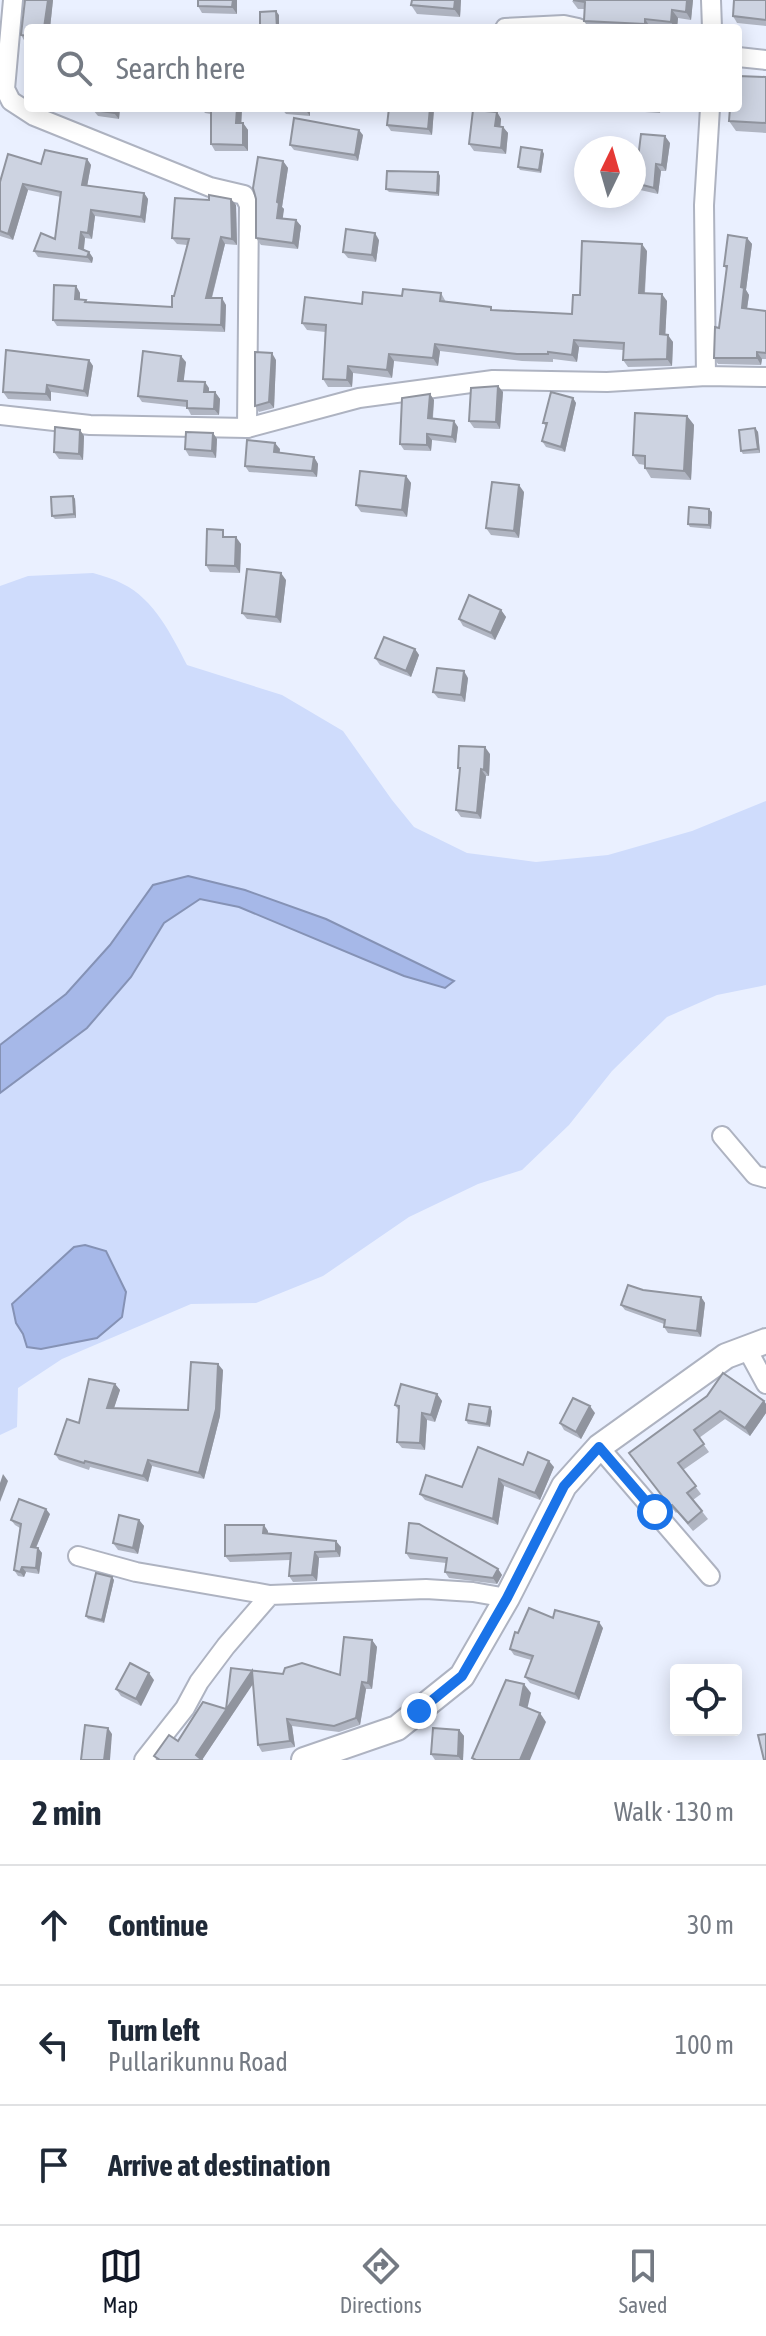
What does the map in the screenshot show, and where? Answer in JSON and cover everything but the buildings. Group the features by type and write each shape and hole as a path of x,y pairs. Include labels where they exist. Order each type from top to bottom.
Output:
{"main road":[{"path":"304,1760 397,1728 462,1676 507,1598 564,1486 599,1447 726,1356 756,1345"}],"street":[{"path":"13,0 5,89 11,101 24,109"},
{"path":"711,0 712,24"},
{"path":"742,57 766,60"},
{"path":"28,112 210,187 244,195 249,205 247,428"},
{"path":"706,376 704,205 710,112"},
{"path":"0,415 90,425 247,428 359,398 493,380 607,382 706,376 766,377"},
{"path":"722,1136 755,1175 766,1178"},
{"path":"756,1345 766,1384"},
{"path":"599,1447 710,1576"},
{"path":"78,1556 159,1577 270,1595 426,1589 507,1598"},
{"path":"144,1760 185,1708 199,1682 226,1646 270,1595"}],"shaded area":[{"path":"93,573 120,582 144,599 161,619 187,665 282,695 343,731 414,827 467,853 536,862 608,855 692,831 766,801 766,985 717,995 667,1017 612,1071 569,1125 522,1170 478,1184 409,1217 323,1276 256,1303 191,1304 62,1359 18,1388 17,1427 0,1435 0,586 28,576"},
{"path":"188,876 245,890 326,919 454,981 445,988 404,976 239,907 200,899 164,923 131,977 87,1028 0,1093 0,1045 66,994 110,945 153,885"},
{"path":"85,1245 106,1251 126,1292 122,1317 97,1338 41,1349 27,1347 16,1323 12,1304 74,1247"}],"route":[{"path":"419,1711 462,1676 507,1598 564,1486 599,1447 655,1512"}]}
